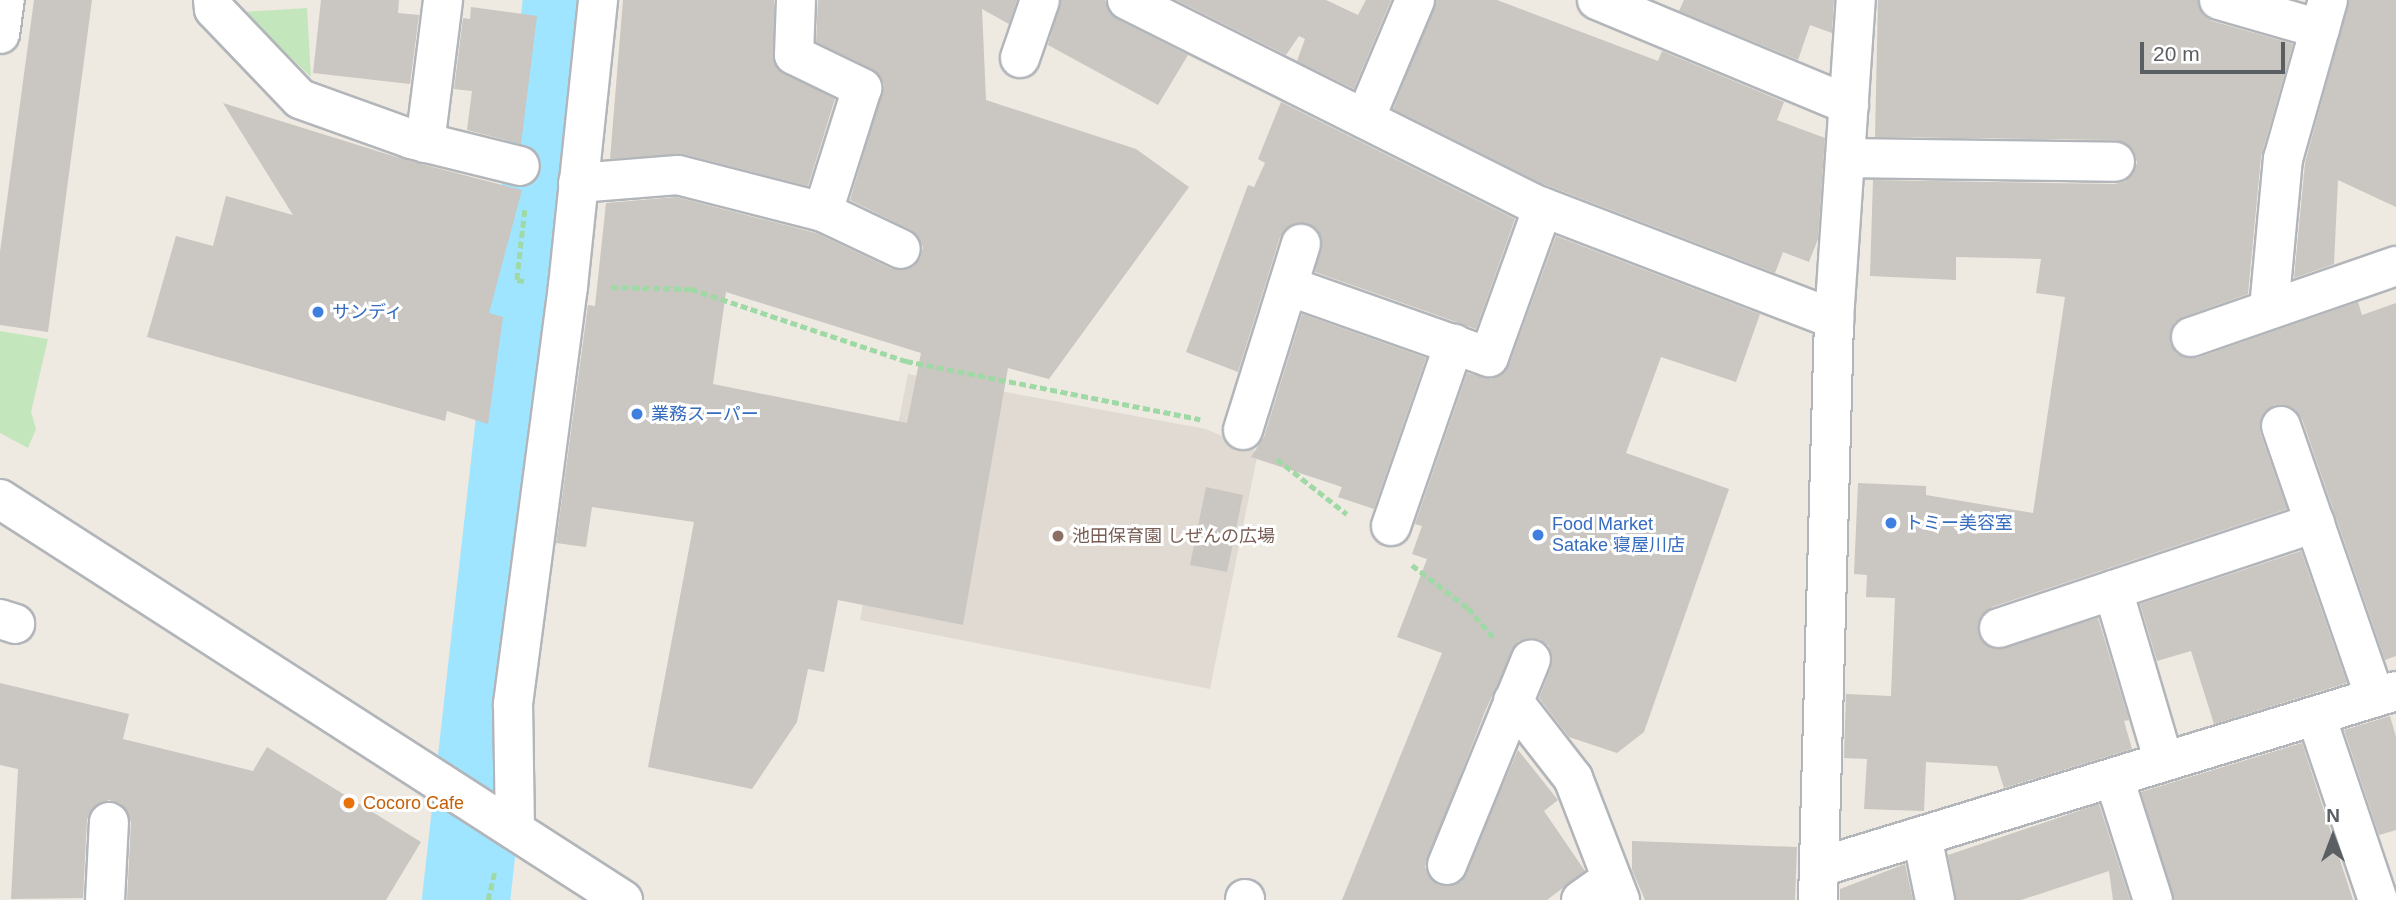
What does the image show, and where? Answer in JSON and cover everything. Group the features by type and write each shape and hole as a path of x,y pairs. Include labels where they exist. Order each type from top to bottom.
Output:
{"street":[{"path":"0,34 5,0"},
{"path":"425,143 443,0"},
{"path":"509,826 513,704 568,286 598,0"},
{"path":"796,0 794,55 862,88 822,212"},
{"path":"1020,58 1040,0"},
{"path":"1127,0 1543,207 1834,319"},
{"path":"1365,118 1415,0"},
{"path":"1597,0 1849,105"},
{"path":"1856,0 1834,319 1819,884 1922,836 2386,694 2315,523 2281,426"},
{"path":"2219,0 2324,14 2283,159 2269,309"},
{"path":"214,4 300,99 425,143 520,166"},
{"path":"1845,158 2115,162"},
{"path":"578,183 678,176 822,212 901,249"},
{"path":"1288,286 1489,357 1543,207"},
{"path":"1243,430 1301,244"},
{"path":"2191,337 2396,266"},
{"path":"1398,543 1454,344"},
{"path":"0,499 624,900"},
{"path":"1999,628 2315,523"},
{"path":"2113,590 2164,762"},
{"path":"1447,865 1523,678"},
{"path":"1523,678 1573,778 1604,893"},
{"path":"2316,716 2378,900"},
{"path":"2114,778 2153,900"},
{"path":"104,900 109,822"},
{"path":"1922,836 1935,900"}],"path":[{"path":"517,280 528,179 520,166"},
{"path":"568,286 691,289 906,362 1170,411 1243,430 1354,520"},
{"path":"1398,543 1468,608 1523,678"},
{"path":"488,900 494,873"}],"shaded area":[{"name":"池田保育園 しぜんの広場","path":"908,374 1206,429 1258,452 1210,689 860,620"}],"green space":[{"path":"307,8 311,77 242,12"},
{"path":"0,331 48,339 31,412 36,429 28,448 0,433"}],"building":[{"path":"34,0 92,0 48,332 0,325 0,252"},
{"path":"321,0 399,0 398,13 419,15 410,84 313,73"},
{"path":"623,0 774,0 776,67 835,99 808,186 683,154 610,159"},
{"path":"818,0 1017,0 1009,24 982,9 986,100 1136,149 1189,187 1049,379 1008,368 963,625 838,600 824,672 808,669 797,722 752,789 648,767 694,522 592,507 586,547 556,543 588,305 595,306 606,203 676,197 816,233 892,269 913,267 920,259 923,247 911,230 850,200 884,85 872,69 816,42","holes":["726,292 921,353 907,423 713,384"]},
{"path":"1061,0 1105,0 1117,19 1188,55 1158,105 1048,45"},
{"path":"1176,0 1326,0 1358,15 1366,0 1391,0 1354,89 1297,61 1305,39 1299,36 1286,55"},
{"path":"1436,0 1497,0 1658,61 1662,51 1784,102 1777,120 1825,138 1818,239 1809,262 1783,252 1775,273 1541,183 1393,109"},
{"path":"1684,0 1834,0 1832,33 1810,25 1798,60 1679,11"},
{"path":"1878,0 2198,0 2203,15 2212,21 2293,44 2261,157 2248,294 2183,317 2174,323 2170,343 2177,354 2197,358 2358,302 2362,315 2396,303 2396,656 2385,660 2302,419 2295,409 2275,405 2264,412 2260,432 2287,509 1992,607 1978,623 1979,636 1995,649 2098,618 2129,720 2124,721 2132,749 2004,788 1997,766 1926,762 1924,811 1864,809 1867,759 1844,758 1846,694 1891,696 1895,598 1866,597 1867,575 1854,574 1858,483 1926,486 1926,495 2033,513 2065,297 2036,293 2041,259 1956,257 1956,280 1870,276 1873,180 2115,184 2126,181 2137,163 2134,151 2115,140 1875,137"},
{"path":"2349,0 2396,0 2396,207 2338,180 2334,264 2294,278 2305,163"},
{"path":"471,7 537,16 521,144 467,130 472,91 454,89 463,18 470,19"},
{"path":"1281,102 1515,219 1476,329 1315,272 1322,239 1317,229 1297,223 1280,237 1238,372 1186,352 1248,185 1254,187 1265,163 1258,159"},
{"path":"223,103 406,160 522,190 489,313 503,317 488,424 447,411 445,421 147,337 176,236 213,246 226,196 293,215"},
{"path":"1556,236 1760,314 1736,382 1661,357 1626,453 1729,489 1644,732 1617,753 1569,737 1539,698 1551,667 1549,646 1539,639 1518,641 1486,709 1425,867 1438,885 1461,882 1518,750 1558,800 1544,811 1585,871 1547,900 1342,900 1442,653 1397,637 1427,559 1412,554 1422,526 1415,524 1467,373 1492,379 1509,365"},
{"path":"1302,314 1426,358 1374,509 1338,497 1342,487 1251,457 1264,437"},
{"path":"1206,487 1243,495 1227,572 1190,565"},
{"path":"2301,551 2347,683 2214,724 2191,651 2157,661 2140,604"},
{"path":"0,683 129,714 123,739 253,771 267,747 421,842 386,900 127,900 131,822 121,804 109,800 91,810 87,820 83,898 11,899 18,769 0,765"},
{"path":"2390,716 2396,737 2396,830 2379,835 2344,730"},
{"path":"2302,743 2353,900 2174,900 2141,792"},
{"path":"2099,804 2130,900 2113,900 2109,871 2021,900 1956,900 1948,855"},
{"path":"1632,841 1797,847 1795,900 1645,900 1632,870"},
{"path":"1905,864 1913,900 1840,900 1840,889"}],"waterway":[{"path":"466,900 567,0"}],"place":[{"name":"サンディ","path":"318,312"},
{"name":"業務スーパー","path":"637,414"},
{"name":"トミー美容室","path":"1891,523"},
{"name":"Food Market Satake 寝屋川店","path":"1538,535"},
{"name":"池田保育園 しぜんの広場","path":"1058,536"},
{"name":"Cocoro Cafe","path":"349,803"}]}
